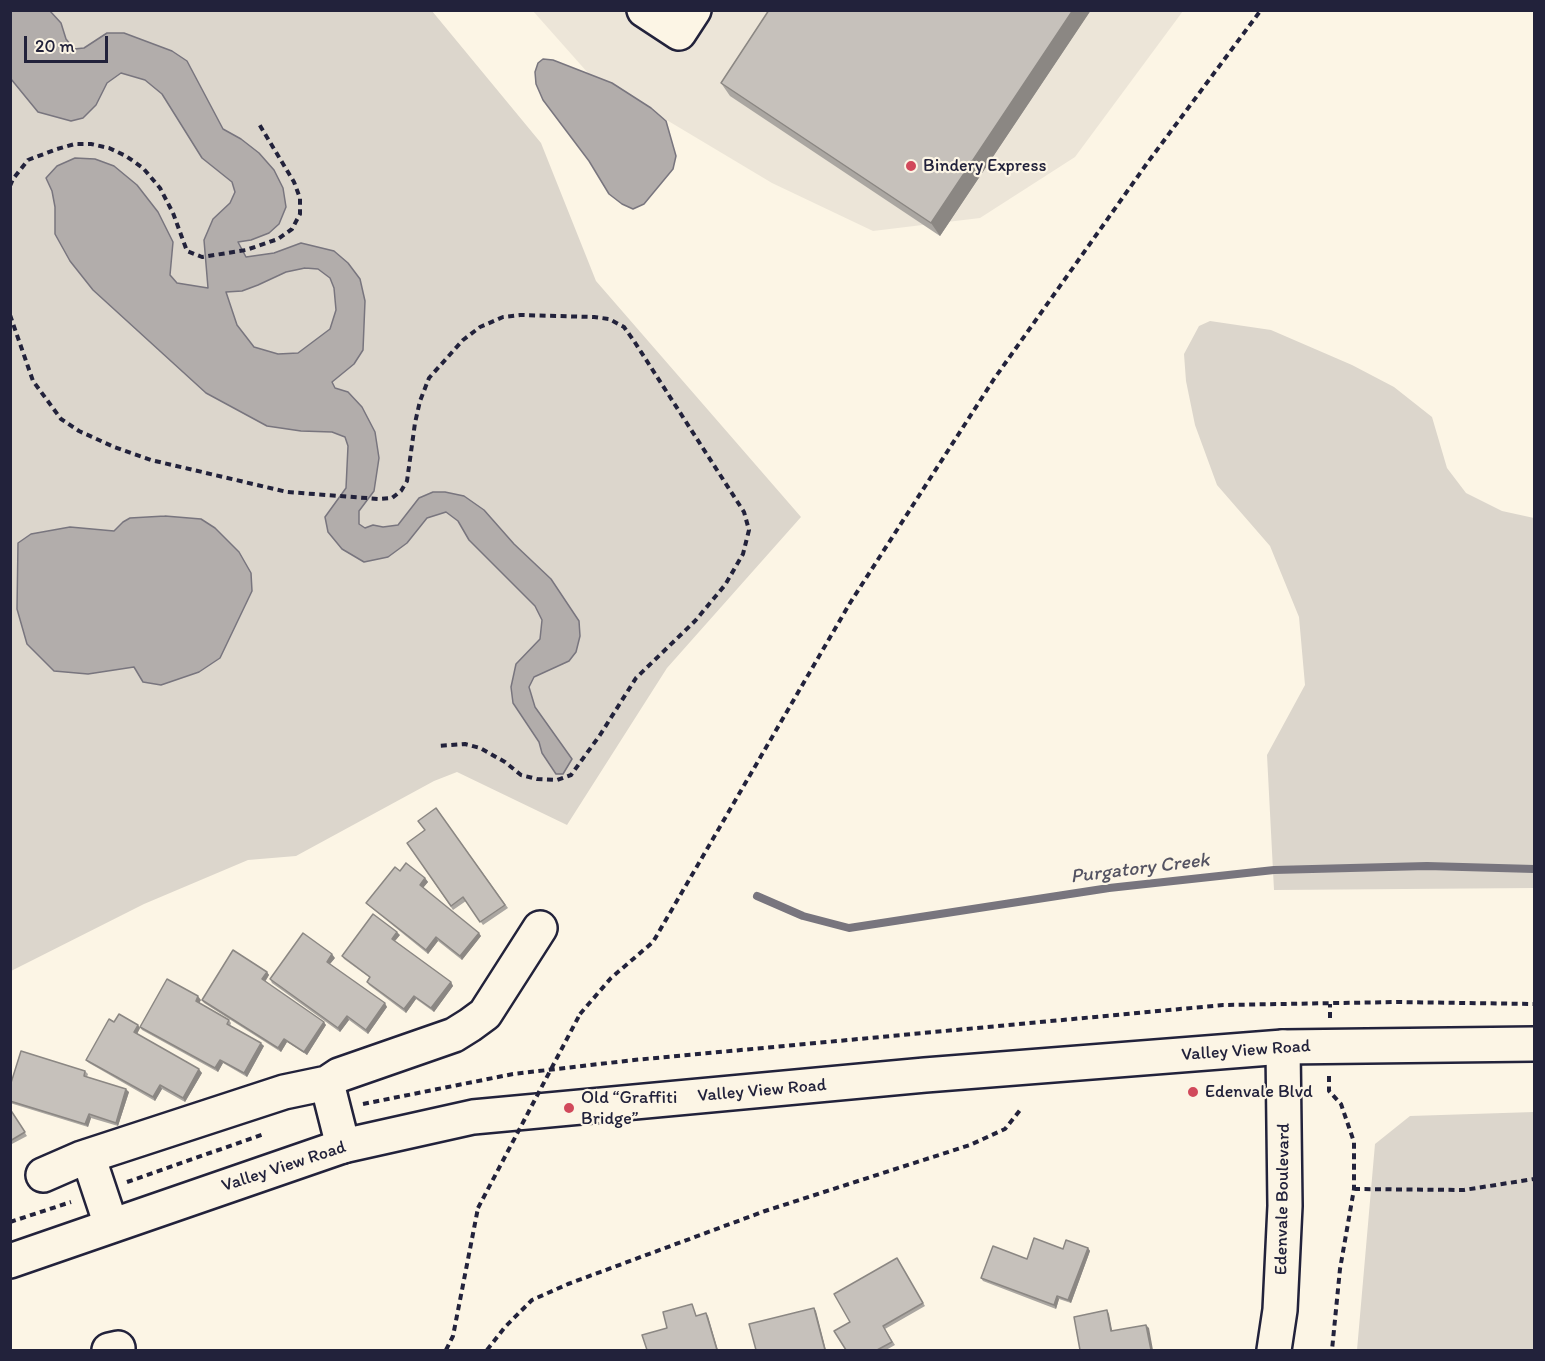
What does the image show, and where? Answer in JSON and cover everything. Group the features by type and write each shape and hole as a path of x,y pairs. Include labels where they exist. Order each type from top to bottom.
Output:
{"main road":[{"path":"644,10 679,33 694,10"},
{"path":"43,1175 88,1156 284,1092 327,1083 339,1075 454,1035 485,1014 540,928"},
{"name":"Valley View Road","path":"10,1261 343,1146 473,1117 937,1074 1283,1047 1534,1044"},
{"name":"Edenvale Boulevard","path":"1274,1350 1280,1310 1284,1217 1283,1047"},
{"path":"327,1083 343,1146"},
{"path":"88,1156 111,1225"}],"path":[{"path":"446,1350 453,1335 478,1208 580,1014 611,978 653,942 850,603 994,379 1148,162 1261,10"},
{"path":"10,186 28,160 57,148 75,144 91,144 109,148 143,168 160,188 173,213 187,251 202,257 246,250 278,239 292,229 300,214 300,198 294,182 259,124"},
{"path":"10,315 33,381 60,418 80,431 114,447 151,460 287,492 379,499 392,498 401,491 407,481 420,401 429,378 463,340 480,327 503,317 520,315 594,317 609,319 624,327 744,512 749,530 743,554 725,585 695,621 636,678 600,735 571,774 557,780 537,779 521,775 505,762 480,748 465,744 438,747"},
{"path":"1329,1090 1341,1104 1354,1142 1354,1189 1340,1269 1332,1350"},
{"path":"487,1350 505,1327 532,1300 568,1284 765,1211 970,1145 1005,1129 1021,1109"},
{"path":"1354,1189 1464,1190 1534,1179"}],"shaded area":[{"path":"10,11 50,11 61,23 66,39 74,49 84,48 107,33 124,33 172,51 187,61 223,129 259,153 274,170 283,188 286,207 279,224 269,233 238,242 246,257 274,253 301,243 334,251 348,263 360,279 365,301 363,350 354,364 332,382 335,388 348,392 362,407 375,432 379,458 374,491 359,511 359,524 365,528 373,525 383,527 398,525 419,498 433,492 464,496 484,510 514,544 551,579 579,621 580,636 576,652 569,661 534,677 529,687 535,707 572,759 563,774 556,774 542,753 539,742 513,703 511,687 516,664 540,639 542,620 535,606 469,540 458,521 446,512 427,518 407,543 388,557 364,562 342,549 328,532 325,517 346,488 348,446 345,437 332,432 301,431 267,426 206,393 93,290 70,261 55,234 55,207 52,191 46,178 57,166 75,158 95,159 114,166 137,185 158,212 173,242 170,275 177,283 208,288 204,240 213,219 230,203 235,192 232,182 202,158 162,94 145,80 121,73 107,83 96,105 83,118 71,121 38,112 11,79","holes":["305,268 318,269 330,278 334,288 336,310 330,329 298,353 278,354 254,347 237,325 226,292 242,291 286,272"]},
{"path":"11,11 432,11 541,143 596,281 801,517 667,668 567,825 457,772 434,781 296,856 248,860 144,904 11,971"},
{"path":"533,11 1183,11 1075,157 980,218 873,231 772,183 588,73"},
{"path":"543,59 553,60 612,83 651,108 666,121 676,156 673,169 644,204 633,209 609,194 589,161 543,100 536,84 535,72 538,63"},
{"path":"1210,321 1271,330 1352,365 1394,387 1432,417 1447,468 1466,493 1502,511 1534,518 1534,888 1274,890 1267,755 1305,685 1299,617 1270,546 1217,485 1195,425 1186,381 1184,354 1199,326"},
{"path":"165,516 201,519 215,528 239,552 251,573 252,591 220,658 199,672 161,685 143,682 134,667 88,674 54,671 27,644 17,609 18,543 31,534 70,527 114,531 130,518"},
{"path":"1534,1112 1534,1350 1357,1350 1375,1144 1410,1116"}],"building":[{"name":"Bindery Express","path":"769,10 1073,10 931,223 721,83"},
{"path":"436,808 505,905 480,922 463,897 451,906 407,843 425,830 418,821"},
{"path":"406,863 425,878 420,885 479,933 460,956 436,937 426,950 366,903 395,867 400,871"},
{"path":"373,914 397,932 392,939 451,982 431,1008 414,996 404,1009 367,982 370,977 342,956"},
{"path":"303,933 332,954 327,962 385,1003 366,1030 347,1016 338,1028 270,979"},
{"path":"233,950 267,972 262,979 324,1022 304,1052 284,1039 278,1048 202,1000"},
{"path":"167,979 198,996 196,1001 229,1020 227,1024 261,1043 244,1073 220,1060 215,1068 140,1027"},
{"path":"119,1014 138,1025 134,1032 199,1069 183,1098 160,1085 153,1097 86,1060 109,1019 114,1022"},
{"path":"21,1051 85,1071 84,1076 126,1089 116,1123 89,1114 85,1124 10,1101 10,1086"},
{"path":"10,1109 25,1132 10,1141"},
{"path":"1034,1238 1063,1249 1066,1240 1088,1248 1068,1300 1057,1296 1054,1305 981,1278 993,1246 1027,1259"},
{"path":"897,1258 923,1303 883,1326 892,1342 877,1350 846,1350 834,1331 850,1322 834,1294"},
{"path":"692,1304 696,1316 706,1313 717,1350 647,1350 642,1335 667,1328 663,1312"},
{"path":"814,1308 825,1350 756,1350 749,1324"},
{"path":"1107,1310 1111,1331 1146,1325 1151,1350 1080,1350 1074,1317"}],"waterway":[{"name":"Purgatory Creek","path":"757,896 803,916 849,928 1109,888 1274,870 1427,866 1534,869"}],"place":[{"name":"Bindery Express","path":"911,166"},
{"name":"Edenvale Blvd","path":"1193,1092"},
{"name":"Old “Graffiti Bridge”","path":"569,1108"}]}
